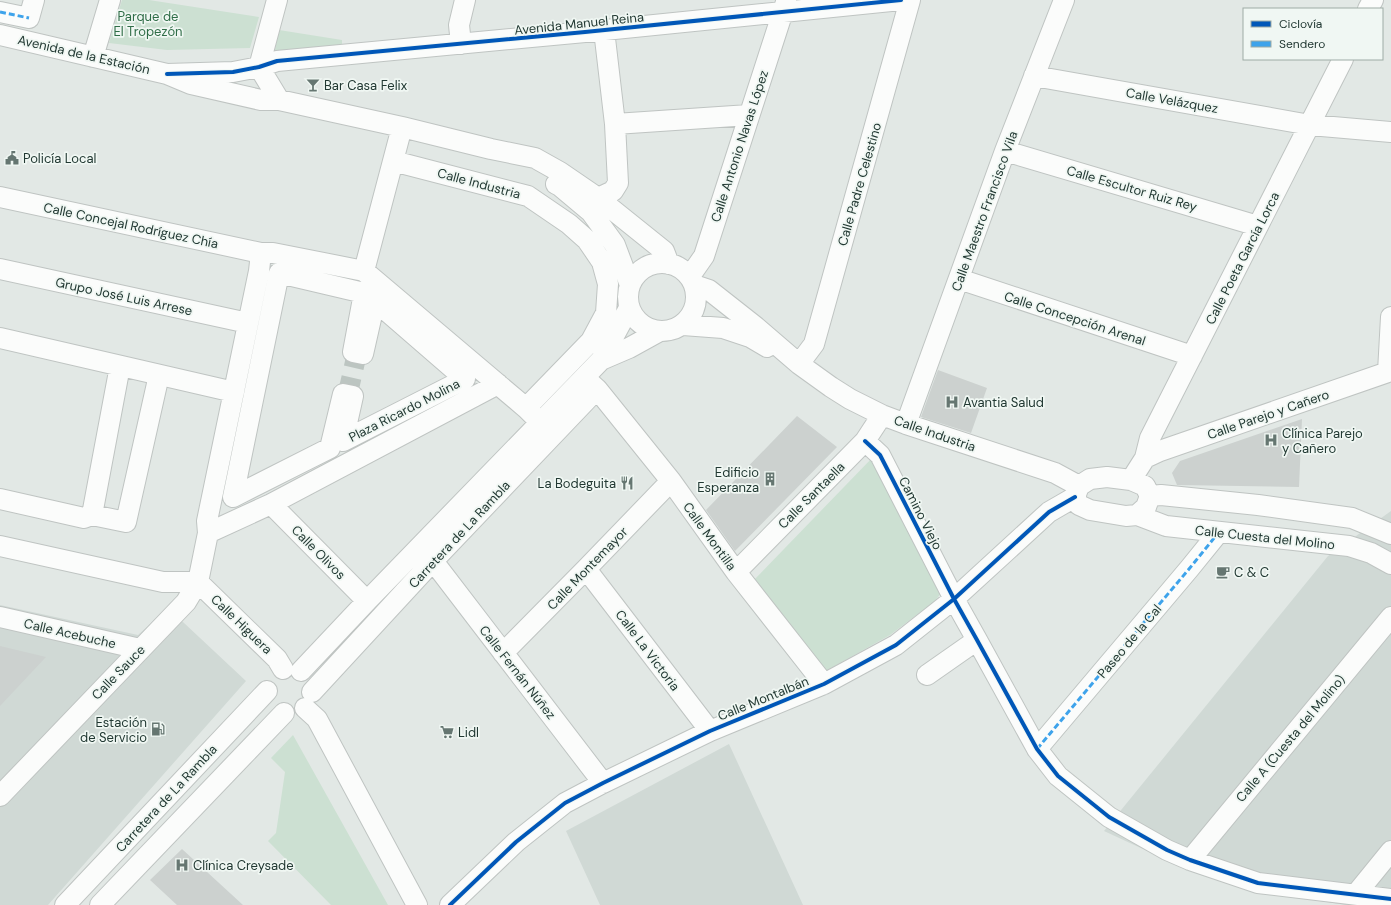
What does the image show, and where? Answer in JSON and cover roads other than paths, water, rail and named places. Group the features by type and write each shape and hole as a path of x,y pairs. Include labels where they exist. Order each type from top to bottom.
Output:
{"street":[{"path":"93,57 110,0"},
{"path":"277,0 259,67 279,100"},
{"path":"461,44 459,25 465,0"},
{"name":"Avenida Manuel Reina","path":"259,67 276,61 604,30 784,6 901,0"},
{"name":"Calle Padre Celestino","path":"799,364 814,344 910,0"},
{"name":"Calle Maestro Francisco Vila","path":"906,424 1005,151 1064,0"},
{"name":"Calle Antonio Navas López","path":"692,281 704,256 784,6"},
{"path":"0,12 31,9"},
{"path":"598,198 613,192 618,183 615,124 604,30"},
{"name":"Avenida de la Estación","path":"0,35 167,74 191,84 261,100 279,100 402,127"},
{"name":"Calle Poeta García Lorca","path":"1131,480 1145,458 1150,438 1342,60"},
{"name":"Avenida de la Estación","path":"167,74 233,72 259,67"},
{"name":"Calle Velázquez","path":"1034,76 1310,125 1391,132"},
{"path":"615,124 749,115"},
{"path":"358,349 369,275 393,161 402,127"},
{"name":"Calle Industria","path":"402,127 491,149 535,158 560,172 598,198 664,250 669,264"},
{"name":"Calle Industria","path":"491,149 560,186 591,212 615,245 630,285"},
{"name":"Calle Escultor Ruiz Rey","path":"1005,151 1258,226"},
{"name":"Calle Industria","path":"393,161 528,196 569,224 587,240 602,262 608,284 606,313 599,327 591,342 526,408"},
{"name":"Calle Concejal Rodríguez Chía","path":"0,197 261,253"},
{"path":"208,534 207,521 259,272 261,253 273,253 369,275 526,408 541,423"},
{"path":"659,263 669,264 684,270 692,281 697,294 695,307 689,319 675,330 658,332 648,329 640,324 633,316 629,308 628,300 630,285 634,277 641,270 650,265 659,263"},
{"name":"Grupo José Luis Arrese","path":"0,269 248,323"},
{"name":"Plaza Ricardo Molina","path":"279,273 364,294 353,352 363,354 375,301 465,379 343,441 353,396 343,394 330,448 233,497 279,273"},
{"name":"Calle Concepción Arenal","path":"959,279 1192,356"},
{"name":"Calle Industria","path":"692,281 709,290 756,327 799,364"},
{"name":"Carretera de La Rambla","path":"309,700 591,383 629,308"},
{"path":"1389,371 1391,317"},
{"name":"Calle Industria","path":"683,325 723,328 750,337 799,364 850,399 882,415 1055,473 1077,491 1079,505 1090,510 1126,516 1137,515"},
{"name":"Carretera de La Rambla","path":"602,360 629,348 658,332"},
{"path":"0,338 234,392"},
{"path":"92,515 120,366"},
{"name":"Calle Parejo y Cañero","path":"1145,458 1389,371"},
{"path":"0,499 84,518 92,515 126,522 159,375"},
{"name":"Carretera de La Rambla","path":"292,670 367,601 541,423 591,383"},
{"name":"Calle Montilla","path":"591,383 671,481 736,572 824,684"},
{"name":"Plaza Ricardo Molina","path":"208,534 271,504 498,384"},
{"path":"342,466 335,453 347,397"},
{"name":"Calle Santaella","path":"736,572 865,441 882,415"},
{"name":"Camino Viejo","path":"865,441 880,455 954,599 1037,749 1058,776 1109,817 1166,850 1190,860 1258,883 1391,899"},
{"name":"Calle Montalbán","path":"450,905 516,842 565,803 710,731 824,684 896,645 954,599 1049,512 1090,479 1106,477 1131,480"},
{"path":"1131,480 1145,486 1150,496 1146,507 1137,515"},
{"name":"Calle Montemayor","path":"503,653 671,481"},
{"path":"1150,496 1161,495 1236,503 1352,518 1391,534"},
{"name":"Calle Olivos","path":"271,504 367,601"},
{"name":"Calle Cuesta del Molino","path":"1137,515 1166,526 1349,546 1371,553 1391,564"},
{"name":"Paseo de la Cal","path":"1037,749 1219,532"},
{"name":"Calle Sauce","path":"0,796 186,602 198,582 208,534"},
{"path":"0,546 163,582 198,582"},
{"name":"Calle Fernán Núñez","path":"433,562 603,783"},
{"name":"Calle La Victoria","path":"586,569 710,731"},
{"name":"Calle Higuera","path":"198,582 277,659 292,670"},
{"name":"Calle Acebuche","path":"0,617 140,649"},
{"name":"Calle A (Cuesta del Molino)","path":"1190,860 1391,617"},
{"path":"926,675 977,640"},
{"path":"292,670 308,678 312,685 309,700 299,712 291,714 277,710 268,698 268,684 271,677 277,672 292,670"},
{"name":"Carretera de La Rambla","path":"65,905 267,691"},
{"path":"309,700 317,719 417,905"},
{"name":"Carretera de La Rambla","path":"100,905 284,713"},
{"path":"1356,894 1391,851"}],"tunnel":[{"path":"347,397 358,349"}],"place":[{"name":"Bar Casa Felix","path":"313,85"},
{"name":"Policía Local","path":"12,158"},
{"name":"Avantia Salud","path":"952,402"},
{"name":"Clínica Parejo y Cañero","path":"1271,440"},
{"name":"Edificio Esperanza","path":"770,479"},
{"name":"La Bodeguita","path":"627,483"},
{"name":"C & C","path":"1223,572"},
{"name":"Estación de Servicio","path":"158,729"},
{"name":"Lidl","path":"447,732"},
{"name":"Clínica Creysade","path":"182,865"}],"park label":[{"name":"Parque de El Tropezón","path":"148,24"}]}
